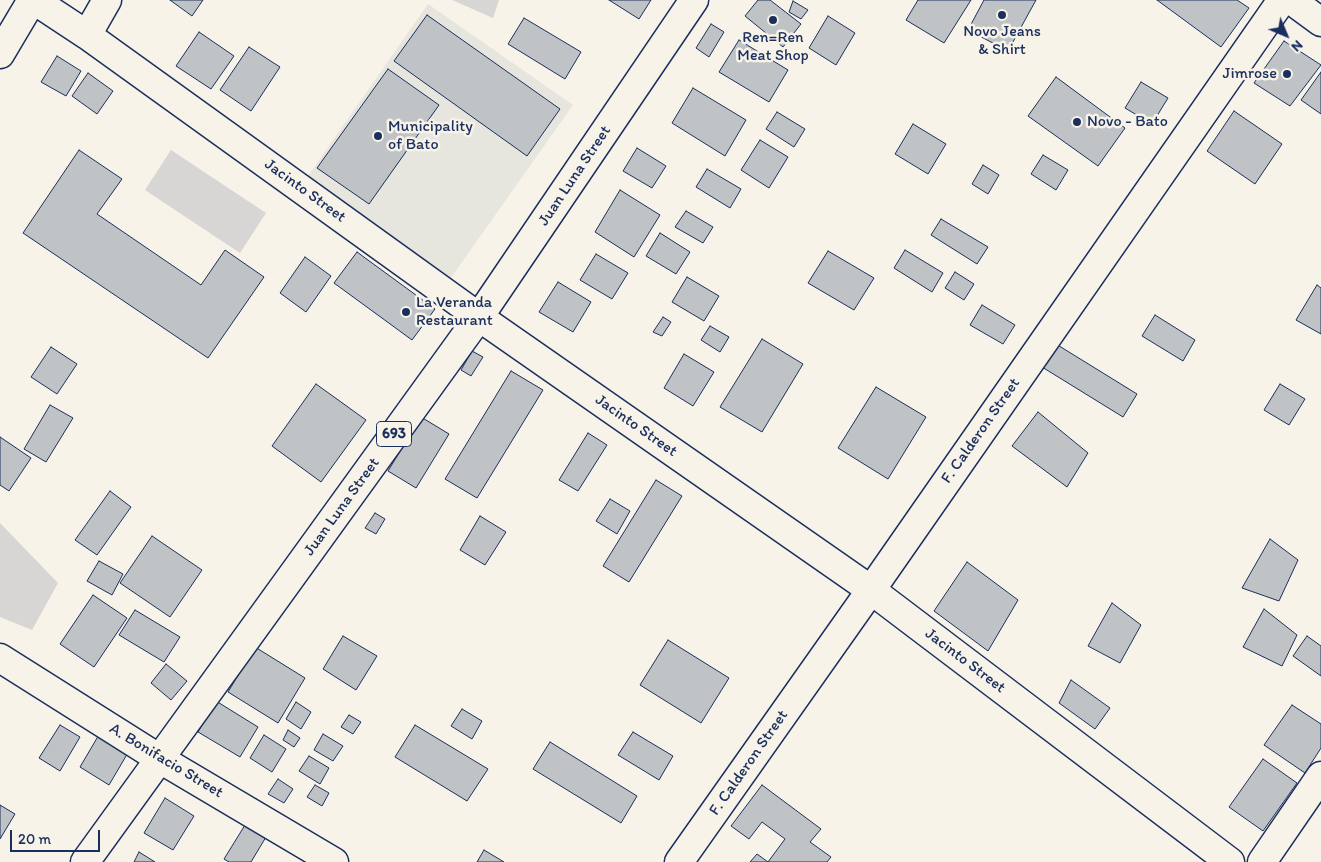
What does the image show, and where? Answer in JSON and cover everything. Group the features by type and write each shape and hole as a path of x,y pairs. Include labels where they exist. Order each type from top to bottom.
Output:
{"street":[{"name":"Jacinto Street","path":"33,0 87,35 479,316 871,590 1230,862"},
{"path":"0,54 33,0"},
{"path":"87,35 106,0"},
{"name":"Juan Luna Street","path":"85,862 479,316 694,0"},
{"name":"F. Calderon Street","path":"679,862 1282,0"},
{"path":"1291,0 1321,22"},
{"name":"A. Bonifacio Street","path":"0,658 160,759 334,862"},
{"path":"1262,862 1321,776"}],"shaded area":[{"path":"452,0 499,0 493,18"},
{"path":"428,4 573,105 450,279 306,179"},
{"path":"171,150 266,213 240,253 145,190"},
{"path":"0,523 58,583 32,630 0,617"}],"building":[{"path":"170,0 203,0 192,16"},
{"path":"609,0 651,0 639,19"},
{"name":"Ren=Ren Meat Shop","path":"758,0 770,0 801,24 783,47 745,16"},
{"path":"918,0 971,0 944,43 906,20"},
{"name":"Novo Jeans & Shirt","path":"984,0 1036,0 1008,51 968,30"},
{"path":"1157,0 1237,0 1249,8 1221,47"},
{"path":"793,1 808,10 801,19 789,12"},
{"path":"427,15 560,109 527,156 394,61"},
{"path":"828,16 855,33 836,65 809,48"},
{"path":"524,18 581,52 565,79 508,44"},
{"path":"711,24 724,32 709,57 696,48"},
{"path":"199,32 234,56 211,89 176,66"},
{"path":"739,40 788,70 769,102 719,72"},
{"name":"Jimrose","path":"1284,41 1321,65 1290,106 1254,83"},
{"path":"249,47 280,67 251,111 220,90"},
{"path":"57,56 81,71 66,96 41,82"},
{"name":"Municipality of Bato","path":"388,69 439,105 369,204 317,168"},
{"path":"1321,72 1321,114 1301,100"},
{"path":"88,73 113,91 97,114 72,96"},
{"name":"Novo - Bato","path":"1056,77 1125,128 1098,166 1028,116"},
{"path":"1141,82 1168,98 1152,124 1125,108"},
{"path":"693,88 746,120 725,156 672,123"},
{"path":"1234,111 1282,144 1255,184 1207,151"},
{"path":"777,112 805,129 794,147 766,129"},
{"path":"913,124 946,144 928,174 895,154"},
{"path":"760,140 788,157 769,188 741,170"},
{"path":"637,148 666,166 652,188 623,171"},
{"path":"79,150 122,179 97,214 201,285 225,250 264,277 208,358 23,233"},
{"path":"1043,155 1068,170 1056,190 1031,174"},
{"path":"983,165 999,175 988,194 972,184"},
{"path":"707,169 741,189 730,208 696,187"},
{"path":"620,190 660,215 634,257 595,232"},
{"path":"686,211 713,227 703,243 675,227"},
{"path":"941,219 988,247 977,264 931,235"},
{"path":"660,233 690,252 676,274 646,256"},
{"path":"905,250 943,273 932,292 894,268"},
{"path":"828,251 874,278 854,310 808,283"},
{"path":"357,252 435,309 412,340 334,283"},
{"path":"596,254 628,273 612,299 580,280"},
{"path":"305,257 331,276 306,312 280,293"},
{"path":"955,272 974,284 964,300 945,288"},
{"path":"687,277 719,296 704,321 672,302"},
{"path":"558,282 591,302 573,332 539,312"},
{"path":"1317,285 1321,288 1321,334 1296,320"},
{"path":"982,305 1015,325 1003,344 970,325"},
{"path":"1155,315 1195,340 1183,361 1142,336"},
{"path":"663,317 671,322 662,336 653,332"},
{"path":"710,326 729,337 720,352 701,340"},
{"path":"762,339 803,364 762,432 720,407"},
{"path":"1056,344 1137,394 1123,417 1042,367"},
{"path":"51,347 77,364 57,394 31,377"},
{"path":"472,351 483,357 471,376 461,370"},
{"path":"684,354 714,372 693,406 664,388"},
{"path":"511,371 543,390 477,498 445,479"},
{"path":"316,384 366,420 321,482 272,446"},
{"path":"1280,384 1305,399 1289,425 1264,410"},
{"path":"876,387 926,417 888,479 838,448"},
{"path":"50,405 73,418 46,462 24,449"},
{"path":"1038,412 1088,453 1067,487 1012,446"},
{"path":"421,417 449,434 416,488 388,471"},
{"path":"588,433 607,445 578,491 559,480"},
{"path":"0,437 31,458 9,491 0,485"},
{"path":"656,480 682,496 629,582 603,566"},
{"path":"110,491 131,507 97,555 75,540"},
{"path":"610,499 630,511 617,534 596,521"},
{"path":"375,513 385,519 376,534 365,528"},
{"path":"480,516 506,532 485,565 460,550"},
{"path":"152,536 202,570 170,617 120,583"},
{"path":"1270,539 1298,560 1279,601 1242,588"},
{"path":"99,561 123,574 112,595 87,581"},
{"path":"967,562 1018,600 988,651 934,611"},
{"path":"93,595 127,618 94,667 60,644"},
{"path":"1112,603 1141,625 1120,663 1088,646"},
{"path":"1264,609 1297,635 1282,666 1243,647"},
{"path":"135,610 180,637 164,662 119,635"},
{"path":"343,636 377,656 356,690 323,669"},
{"path":"1307,636 1321,646 1321,676 1293,656"},
{"path":"668,640 729,678 701,723 640,685"},
{"path":"255,647 305,678 278,723 228,692"},
{"path":"166,664 187,681 171,700 151,683"},
{"path":"1071,680 1110,708 1095,729 1059,703"},
{"path":"216,701 258,727 240,757 198,732"},
{"path":"296,702 311,712 301,729 286,719"},
{"path":"1292,705 1321,724 1321,748 1305,773 1264,745"},
{"path":"462,709 482,721 472,739 451,726"},
{"path":"349,715 361,722 353,734 341,727"},
{"path":"60,725 80,737 60,771 39,758"},
{"path":"415,725 488,769 467,801 395,757"},
{"path":"288,730 300,738 294,747 283,740"},
{"path":"633,732 673,756 659,780 618,755"},
{"path":"100,733 129,751 109,785 80,767"},
{"path":"323,734 343,746 333,761 314,750"},
{"path":"264,735 286,749 272,772 250,758"},
{"path":"550,742 637,796 621,823 533,769"},
{"path":"309,756 329,768 320,784 299,771"},
{"path":"1263,759 1297,783 1263,831 1229,807"},
{"path":"278,779 293,789 284,803 268,794"},
{"path":"315,785 329,793 322,806 307,797"},
{"path":"762,785 821,829 810,842 831,857 827,862 768,862 785,839 762,822 749,839 731,826"},
{"path":"165,798 194,816 173,850 144,833"},
{"path":"0,805 15,814 0,839"},
{"path":"245,825 266,837 251,862 229,862 224,859"},
{"path":"484,850 504,862 477,862"},
{"path":"139,852 155,862 134,862"},
{"path":"757,854 768,862 750,862"}],"place":[{"name":"Novo Jeans & Shirt","path":"1002,15"},
{"name":"Ren=Ren Meat Shop","path":"773,20"},
{"name":"Jimrose","path":"1287,74"},
{"name":"Novo - Bato","path":"1077,122"},
{"name":"Municipality of Bato","path":"378,136"},
{"name":"La Veranda Restaurant","path":"406,312"}]}
